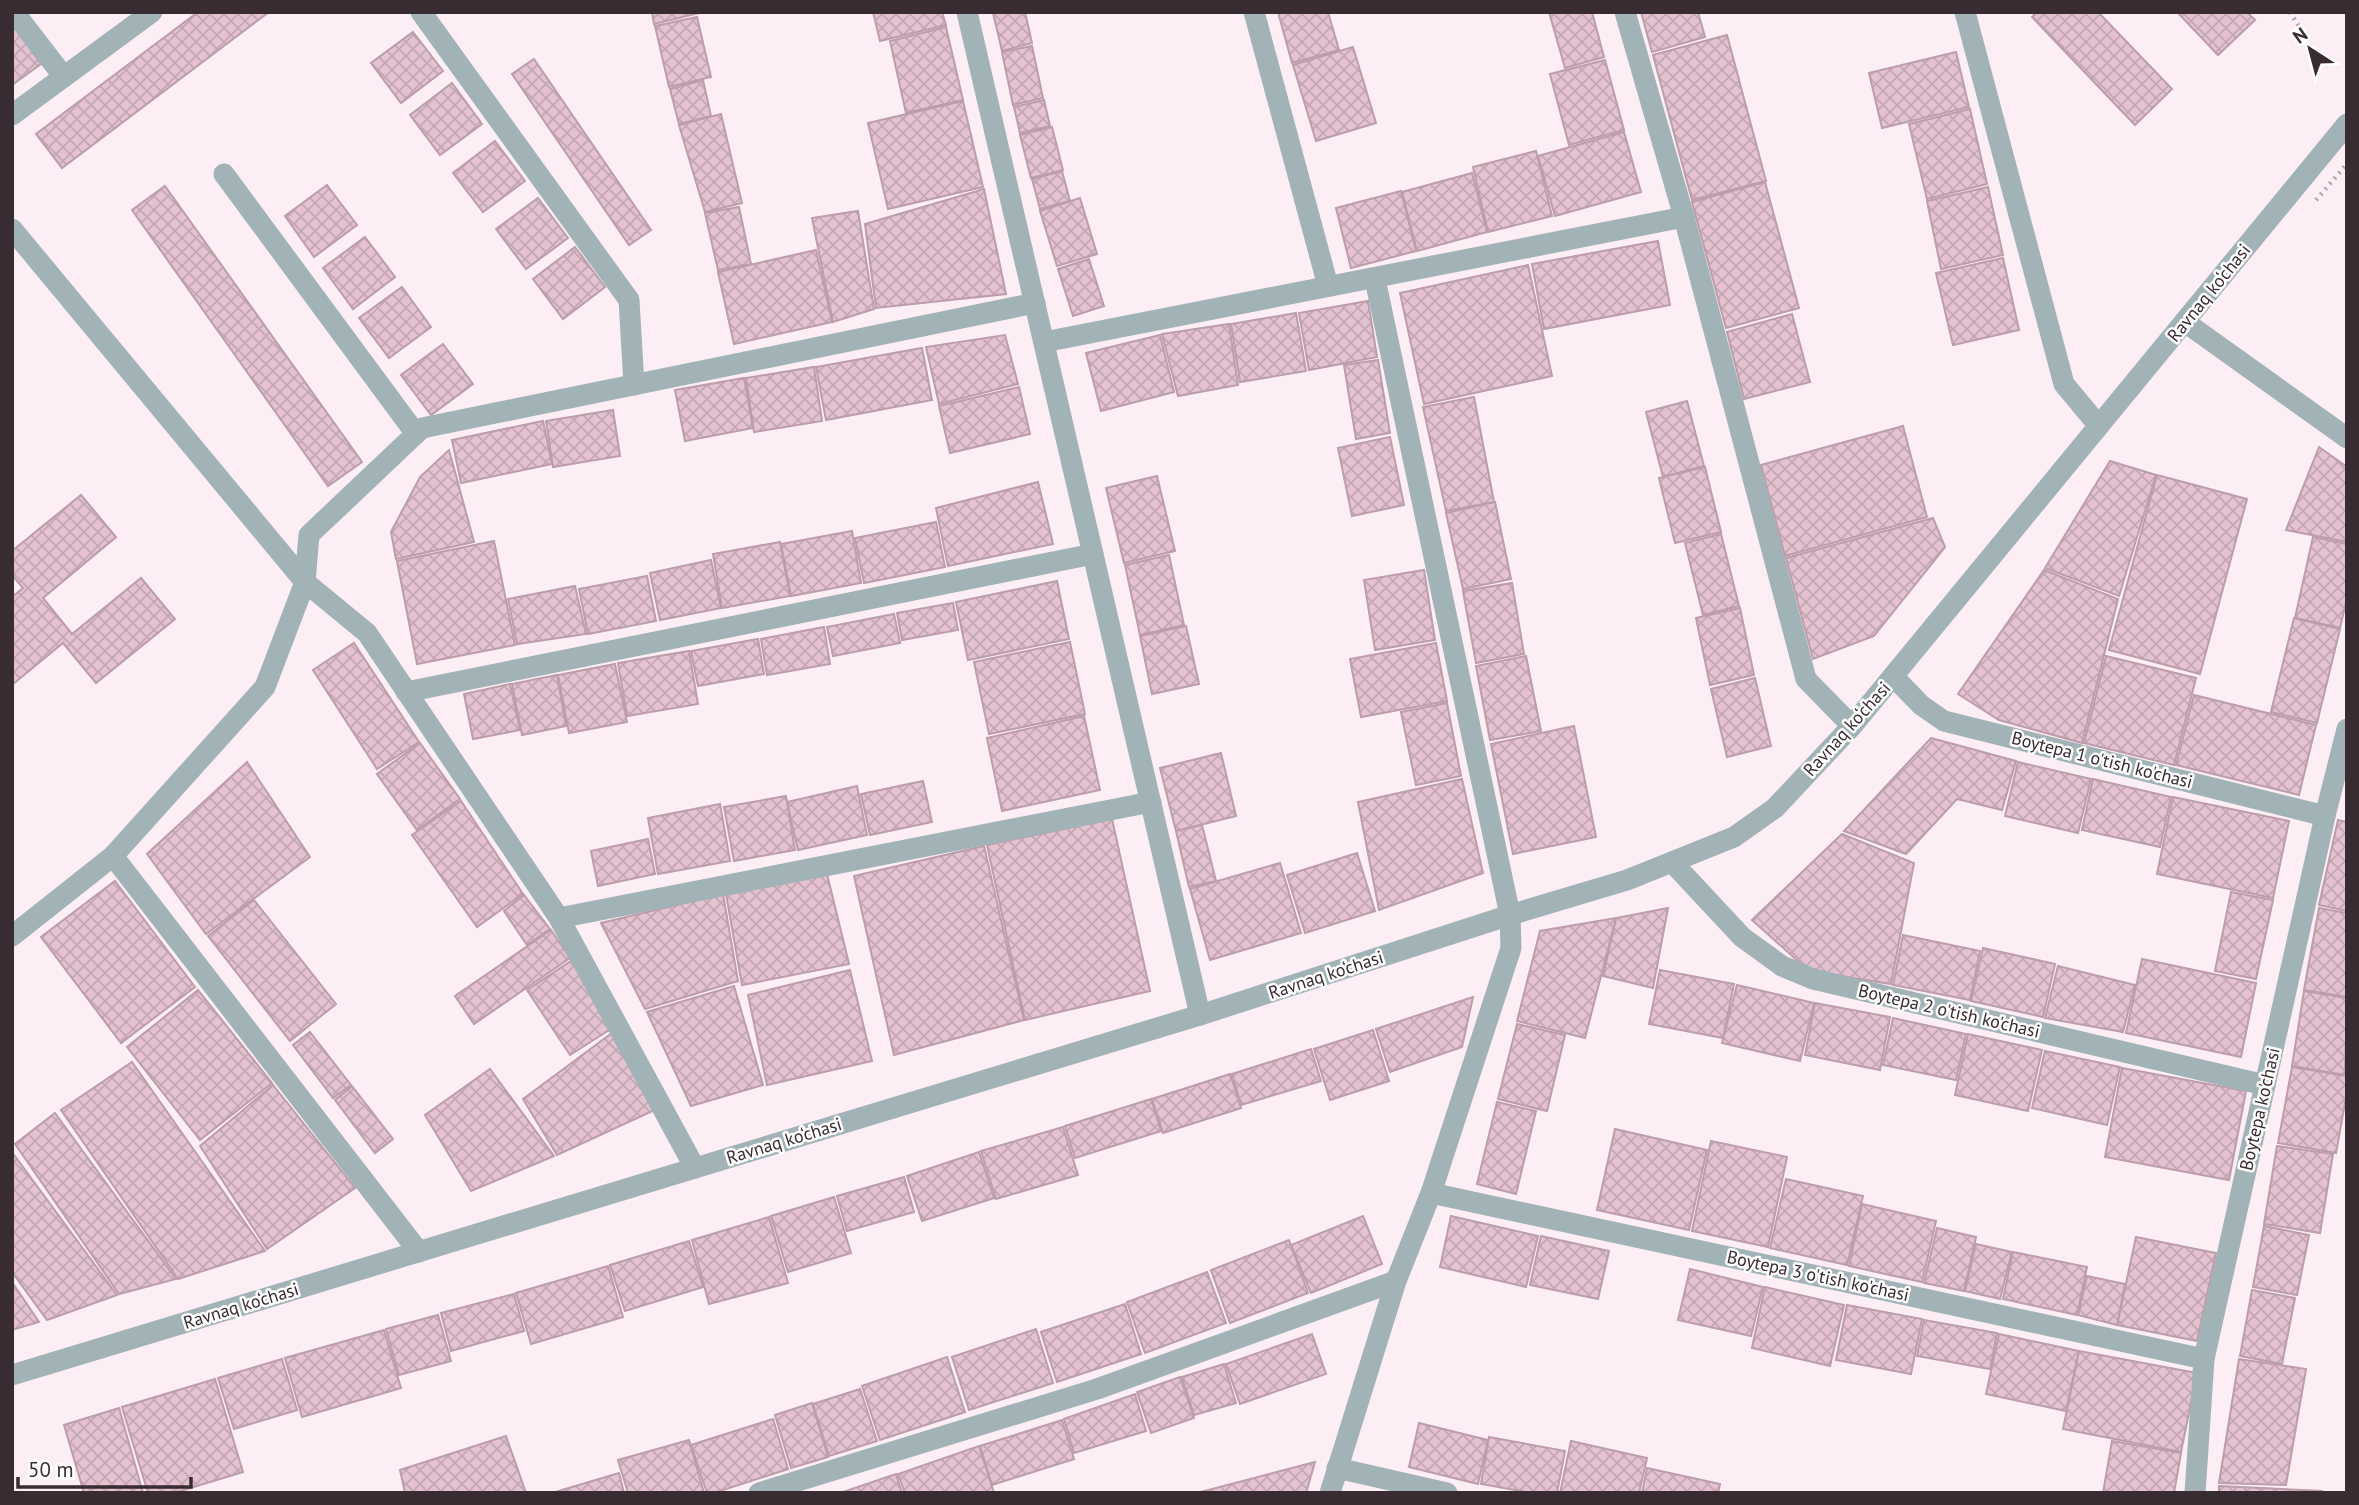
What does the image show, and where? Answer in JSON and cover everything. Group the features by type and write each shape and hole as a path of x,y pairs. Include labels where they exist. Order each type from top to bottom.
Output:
{"street":[{"path":"15,12 64,77"},
{"path":"12,115 152,12"},
{"path":"421,12 629,300 634,385"},
{"path":"967,12 1200,1015"},
{"path":"1254,12 1328,286"},
{"path":"1626,12 1684,217 1806,679 1852,726"},
{"path":"1965,12 2064,384 2098,425"},
{"name":"Ravnaq ko‘chasi","path":"12,1375 1200,1015 1627,880 1734,836 1775,808 1852,726 2347,124"},
{"path":"224,174 416,434"},
{"path":"1044,341 1376,279 1684,217"},
{"path":"12,229 305,582 366,633 559,918 695,1168"},
{"path":"1330,1493 1396,1281 1431,1193 1511,948 1510,915 1376,279"},
{"path":"12,936 113,856 265,687 305,582 309,535 422,428 1035,303"},
{"path":"2185,322 2347,438"},
{"path":"406,692 1093,554"},
{"name":"Boytepa 1 o'tish ko'chasi","path":"1894,677 1921,705 1944,721 2325,816"},
{"name":"Boytepa ko'chasi","path":"2195,1493 2204,1359 2325,816 2347,729"},
{"path":"559,918 1151,802"},
{"path":"113,856 419,1252"},
{"name":"Boytepa 2 o'tish ko'chasi","path":"1672,862 1742,937 1782,966 1813,979 2265,1085"},
{"name":"Boytepa 3 o'tish ko'chasi","path":"1431,1193 2204,1359"},
{"path":"759,1493 1097,1389 1396,1281"},
{"path":"1337,1468 1447,1493"}],"path":[{"path":"2290,12 2300,28"}],"building":[{"path":"198,12 269,12 62,168 36,134"},
{"path":"652,12 703,12 654,24"},
{"path":"873,12 942,12 946,25 880,41"},
{"path":"1025,12 1032,43 1002,51 993,13"},
{"path":"1278,12 1328,12 1339,50 1292,63"},
{"path":"1549,12 1592,12 1604,57 1565,68"},
{"path":"1641,12 1698,12 1705,37 1652,52"},
{"path":"2037,12 2098,12 2172,89 2135,125 2032,17"},
{"path":"2177,12 2247,12 2255,20 2218,55"},
{"path":"697,17 711,77 669,87 655,26"},
{"path":"12,24 41,64 12,85"},
{"path":"946,27 963,100 906,113 890,41"},
{"path":"413,32 443,71 401,103 371,63"},
{"path":"1727,35 1766,181 1692,200 1653,55"},
{"path":"1032,46 1043,98 1013,105 1002,52"},
{"path":"1353,47 1376,123 1316,141 1293,65"},
{"path":"1956,52 1969,107 1882,128 1869,73"},
{"path":"534,59 651,230 629,245 512,74"},
{"path":"1605,60 1624,130 1569,145 1550,74"},
{"path":"703,80 711,116 679,124 670,89"},
{"path":"452,83 482,124 440,155 410,115"},
{"path":"1044,100 1050,126 1020,133 1014,107"},
{"path":"963,101 983,187 888,209 868,123"},
{"path":"1970,109 1987,184 1927,199 1909,124"},
{"path":"721,114 742,203 705,212 679,125"},
{"path":"1052,127 1063,170 1031,178 1020,135"},
{"path":"1624,132 1641,192 1555,216 1538,156"},
{"path":"495,141 525,181 483,212 453,173"},
{"path":"1536,151 1552,216 1488,232 1473,167"},
{"path":"1062,171 1070,201 1040,209 1032,179"},
{"path":"1472,173 1487,232 1417,251 1402,192"},
{"path":"1765,182 1799,308 1726,328 1692,202"},
{"path":"327,185 357,225 314,257 285,216"},
{"path":"165,186 362,462 328,486 132,210"},
{"path":"1988,187 2003,255 1941,269 1927,201"},
{"path":"984,189 1006,294 876,308 865,224"},
{"path":"1401,191 1416,251 1351,268 1336,208"},
{"path":"538,198 568,238 526,269 496,229"},
{"path":"1080,198 1097,254 1057,266 1040,211"},
{"path":"739,207 751,264 718,270 705,213"},
{"path":"858,211 874,309 833,322 812,218"},
{"path":"365,237 395,277 353,309 323,268"},
{"path":"1658,241 1670,305 1544,329 1532,264"},
{"path":"575,247 605,287 563,319 533,279"},
{"path":"816,250 832,322 734,344 718,272"},
{"path":"2003,258 2019,330 1953,345 1936,273"},
{"path":"1089,259 1104,306 1073,316 1058,269"},
{"path":"1528,265 1552,376 1424,404 1400,293"},
{"path":"402,287 431,327 389,358 359,318"},
{"path":"1368,301 1377,357 1309,370 1299,313"},
{"path":"1296,313 1306,371 1240,382 1231,324"},
{"path":"1792,314 1810,382 1744,399 1727,332"},
{"path":"1229,324 1238,385 1178,396 1162,334"},
{"path":"1005,335 1018,384 939,404 926,347"},
{"path":"1160,335 1174,392 1101,411 1086,353"},
{"path":"443,344 473,384 431,415 401,375"},
{"path":"922,348 932,400 826,420 816,367"},
{"path":"1378,360 1390,433 1356,439 1344,365"},
{"path":"814,367 822,421 754,432 746,378"},
{"path":"744,378 753,428 685,441 675,390"},
{"path":"1019,387 1030,434 950,453 939,406"},
{"path":"1474,397 1494,502 1446,511 1423,407"},
{"path":"1687,401 1704,466 1663,477 1646,412"},
{"path":"613,410 620,456 553,467 546,421"},
{"path":"543,421 552,464 461,483 452,440"},
{"path":"1903,426 1927,517 1785,556 1761,465"},
{"path":"1390,437 1404,505 1352,516 1338,448"},
{"path":"2319,447 2347,467 2347,542 2286,530"},
{"path":"449,450 474,542 396,559 391,532 420,477"},
{"path":"2110,461 2156,475 2119,596 2045,568"},
{"path":"1705,467 1721,532 1675,543 1659,478"},
{"path":"2157,475 2247,499 2200,674 2109,650"},
{"path":"1157,476 1175,551 1124,563 1106,488"},
{"path":"1038,482 1053,544 948,566 936,508"},
{"path":"81,495 116,537 43,598 72,634 141,578 175,619 96,683 63,643 12,685 12,597 23,588 12,575 12,551"},
{"path":"1495,502 1511,579 1463,589 1446,513"},
{"path":"1933,518 1945,547 1874,636 1813,659 1786,558"},
{"path":"936,522 945,567 864,583 855,538"},
{"path":"852,531 861,583 791,596 781,544"},
{"path":"1721,534 1739,606 1703,615 1685,543"},
{"path":"2313,537 2347,544 2347,598 2340,628 2295,618"},
{"path":"494,541 515,645 417,664 397,561"},
{"path":"780,542 790,596 722,608 713,554"},
{"path":"1169,555 1184,625 1140,635 1125,565"},
{"path":"711,560 721,608 660,620 650,573"},
{"path":"1424,570 1435,640 1375,650 1364,580"},
{"path":"2044,570 2118,599 2082,743 1999,720 1958,694"},
{"path":"647,576 656,621 588,634 579,589"},
{"path":"1057,581 1069,639 968,660 956,602"},
{"path":"1512,583 1524,654 1476,663 1463,591"},
{"path":"575,586 586,634 517,644 508,599"},
{"path":"953,603 958,630 902,640 897,613"},
{"path":"1740,608 1754,675 1710,685 1696,618"},
{"path":"894,614 900,643 833,656 827,627"},
{"path":"2294,618 2340,629 2317,723 2271,712"},
{"path":"1186,626 1199,684 1152,694 1140,636"},
{"path":"824,627 830,664 767,675 761,639"},
{"path":"758,639 764,674 698,686 691,651"},
{"path":"1070,642 1085,714 989,734 974,662"},
{"path":"354,643 419,742 377,769 313,670"},
{"path":"1436,643 1447,701 1361,717 1350,659"},
{"path":"689,651 698,704 627,716 618,663"},
{"path":"1526,656 1541,731 1490,740 1476,666"},
{"path":"2106,656 2196,678 2174,765 2084,743"},
{"path":"615,664 627,722 569,733 558,675"},
{"path":"557,675 566,726 522,735 512,684"},
{"path":"1755,678 1771,746 1727,757 1711,689"},
{"path":"510,684 520,730 473,739 464,694"},
{"path":"2194,695 2316,725 2299,795 2176,765"},
{"path":"1447,703 1461,776 1416,785 1401,712"},
{"path":"1084,716 1100,790 1002,811 987,738"},
{"path":"1574,726 1596,837 1513,854 1491,744"},
{"path":"1931,738 2016,761 2002,810 1957,799 1906,854 1844,831"},
{"path":"420,743 460,799 417,830 377,774"},
{"path":"1221,753 1236,816 1176,831 1160,768"},
{"path":"247,762 310,857 206,934 147,854"},
{"path":"2018,762 2091,779 2078,833 2005,816"},
{"path":"1462,779 1483,873 1379,910 1358,802"},
{"path":"2093,779 2171,797 2160,847 2082,830"},
{"path":"923,781 932,822 870,835 861,794"},
{"path":"857,786 867,835 798,850 787,802"},
{"path":"786,796 795,850 734,861 724,807"},
{"path":"2173,797 2289,821 2273,898 2157,874"},
{"path":"461,801 523,894 477,927 412,835"},
{"path":"720,804 730,861 658,874 648,818"},
{"path":"1112,819 1150,991 1025,1020 987,845"},
{"path":"2338,820 2347,822 2347,911 2319,905"},
{"path":"1202,825 1216,881 1189,887 1176,831"},
{"path":"1842,834 1914,863 1891,984 1809,971 1752,920"},
{"path":"648,839 655,874 598,886 591,851"},
{"path":"984,846 1024,1020 894,1055 854,876"},
{"path":"1357,853 1375,911 1305,933 1287,875"},
{"path":"1280,863 1301,933 1210,960 1190,889"},
{"path":"827,874 849,964 742,985 726,894"},
{"path":"115,881 195,987 121,1043 41,937"},
{"path":"2231,892 2273,900 2256,979 2215,971"},
{"path":"723,894 738,981 645,1009 601,923"},
{"path":"524,895 550,929 527,945 504,911"},
{"path":"254,900 336,1004 290,1041 208,936"},
{"path":"1668,908 1653,988 1603,976 1616,918"},
{"path":"2319,908 2347,913 2347,997 2304,990"},
{"path":"1616,918 1585,1038 1517,1021 1540,931"},
{"path":"551,930 570,958 474,1024 455,996"},
{"path":"1903,935 1980,951 1970,1000 1893,985"},
{"path":"1983,948 2055,964 2043,1017 1971,1001"},
{"path":"2142,959 2256,983 2241,1057 2126,1033"},
{"path":"571,961 614,1027 570,1055 527,990"},
{"path":"2058,966 2135,985 2123,1032 2045,1018"},
{"path":"850,970 872,1061 767,1085 748,995"},
{"path":"1660,970 1734,984 1723,1038 1649,1024"},
{"path":"1737,985 1814,1003 1800,1061 1722,1043"},
{"path":"734,986 763,1085 691,1106 647,1012"},
{"path":"198,990 272,1083 200,1140 127,1047"},
{"path":"2304,991 2347,998 2345,1075 2292,1066"},
{"path":"1473,997 1462,1047 1390,1072 1376,1029"},
{"path":"1815,1003 1890,1017 1880,1070 1805,1055"},
{"path":"1893,1018 1966,1034 1956,1080 1883,1065"},
{"path":"1517,1024 1565,1035 1547,1111 1498,1099"},
{"path":"616,1030 659,1108 557,1155 523,1099"},
{"path":"1373,1030 1389,1081 1330,1100 1314,1049"},
{"path":"310,1032 351,1085 333,1098 293,1045"},
{"path":"1968,1034 2042,1050 2028,1111 1955,1095"},
{"path":"1311,1049 1321,1081 1241,1105 1232,1074"},
{"path":"2045,1051 2120,1067 2107,1125 2032,1108"},
{"path":"132,1062 265,1251 178,1279 61,1110"},
{"path":"2292,1067 2347,1076 2347,1092 2336,1153 2278,1143"},
{"path":"2122,1068 2246,1091 2229,1180 2105,1157"},
{"path":"490,1069 554,1156 471,1191 425,1115"},
{"path":"1230,1074 1241,1108 1163,1133 1152,1099"},
{"path":"273,1085 355,1188 267,1249 200,1146"},
{"path":"352,1086 393,1139 375,1153 335,1100"},
{"path":"1151,1099 1161,1131 1075,1158 1065,1126"},
{"path":"1497,1102 1536,1111 1516,1194 1477,1184"},
{"path":"55,1113 176,1279 119,1294 15,1144"},
{"path":"1063,1127 1078,1175 996,1199 981,1151"},
{"path":"1615,1129 1707,1150 1689,1230 1597,1210"},
{"path":"1711,1141 1787,1157 1768,1247 1692,1231"},
{"path":"2277,1146 2333,1154 2320,1233 2264,1224"},
{"path":"12,1152 117,1295 47,1320 12,1272"},
{"path":"979,1152 994,1198 922,1221 907,1176"},
{"path":"904,1177 914,1212 847,1231 837,1196"},
{"path":"1786,1179 1863,1196 1847,1265 1770,1248"},
{"path":"834,1197 851,1253 788,1272 771,1216"},
{"path":"1862,1204 1936,1221 1922,1282 1849,1266"},
{"path":"1363,1216 1382,1264 1311,1293 1291,1245"},
{"path":"1451,1216 1538,1236 1526,1287 1440,1267"},
{"path":"769,1217 788,1283 709,1304 692,1240"},
{"path":"2264,1226 2309,1235 2297,1295 2253,1287"},
{"path":"1937,1228 1976,1237 1964,1291 1924,1283"},
{"path":"1541,1236 1609,1251 1598,1299 1530,1285"},
{"path":"2136,1237 2216,1253 2197,1341 2117,1325"},
{"path":"1289,1240 1308,1293 1230,1323 1211,1270"},
{"path":"689,1241 703,1287 625,1311 610,1265"},
{"path":"1976,1244 2012,1252 2000,1299 1965,1291"},
{"path":"2013,1252 2087,1267 2077,1315 2003,1299"},
{"path":"608,1266 623,1317 531,1344 516,1293"},
{"path":"1690,1269 1763,1287 1751,1336 1678,1320"},
{"path":"1207,1272 1226,1323 1145,1353 1127,1302"},
{"path":"2087,1276 2125,1284 2117,1325 2078,1315"},
{"path":"12,1282 39,1322 12,1330"},
{"path":"1765,1287 1844,1305 1830,1366 1752,1348"},
{"path":"2252,1290 2295,1298 2282,1364 2240,1356"},
{"path":"514,1294 524,1331 451,1351 441,1313"},
{"path":"1125,1304 1141,1354 1057,1382 1041,1332"},
{"path":"1847,1305 1922,1319 1911,1374 1836,1360"},
{"path":"438,1315 451,1361 399,1375 386,1329"},
{"path":"1924,1320 1997,1333 1990,1369 1917,1356"},
{"path":"1036,1329 1053,1383 969,1410 952,1357"},
{"path":"384,1330 401,1388 302,1417 285,1358"},
{"path":"1312,1334 1326,1374 1240,1404 1226,1364"},
{"path":"1999,1334 2079,1351 2066,1411 1986,1394"},
{"path":"2079,1351 2197,1373 2181,1452 2063,1429"},
{"path":"947,1357 965,1412 880,1440 862,1386"},
{"path":"282,1359 297,1410 234,1429 218,1378"},
{"path":"2239,1359 2306,1369 2286,1485 2219,1483"},
{"path":"1224,1364 1236,1403 1194,1415 1182,1377"},
{"path":"1180,1377 1194,1418 1151,1433 1137,1392"},
{"path":"215,1379 243,1472 174,1493 148,1493 122,1407"},
{"path":"860,1389 877,1441 829,1456 813,1404"},
{"path":"1135,1394 1146,1431 1074,1453 1064,1419"},
{"path":"812,1403 828,1457 791,1468 775,1415"},
{"path":"119,1408 143,1493 84,1493 64,1425"},
{"path":"773,1419 788,1469 707,1493 691,1445"},
{"path":"1062,1420 1074,1459 992,1485 980,1446"},
{"path":"1419,1423 1488,1440 1478,1484 1409,1467"},
{"path":"506,1436 526,1493 405,1493 400,1470"},
{"path":"1489,1437 1565,1451 1557,1493 1532,1493 1481,1484"},
{"path":"689,1440 704,1493 628,1493 618,1460"},
{"path":"1571,1441 1647,1458 1639,1493 1560,1493"},
{"path":"2112,1441 2181,1453 2174,1493 2103,1493"},
{"path":"979,1446 994,1493 905,1493 898,1474"},
{"path":"1315,1462 1306,1493 1197,1493"},
{"path":"1647,1468 1720,1484 1718,1493 1642,1493"},
{"path":"619,1473 624,1493 552,1493"},
{"path":"896,1474 902,1493 840,1493"},
{"path":"2219,1486 2322,1491 2322,1493 2219,1493"}]}
